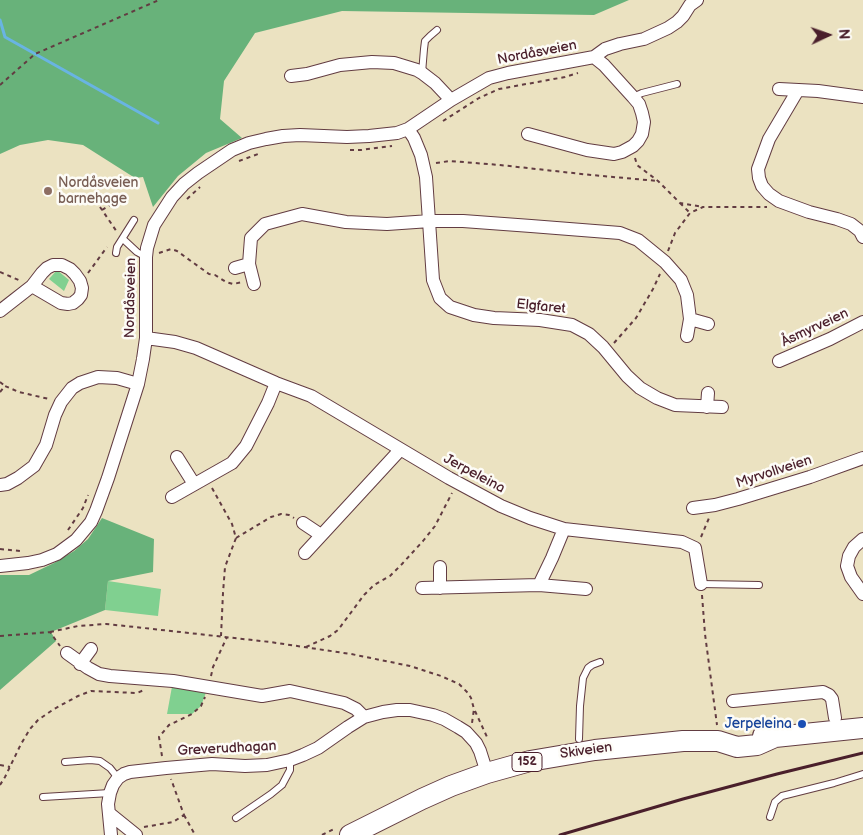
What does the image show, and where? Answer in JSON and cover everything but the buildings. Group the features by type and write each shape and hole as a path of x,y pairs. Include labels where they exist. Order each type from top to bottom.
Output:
{"main road":[{"name":"Skiveien","path":"350,835 439,791 487,773 546,758 595,750 683,742 717,734 737,746 747,746 757,745 774,737 863,728"}],"street":[{"name":"Nordåsveien","path":"0,566 28,563 57,554 76,540 91,522 108,478 138,384 146,338 154,256 147,248 154,225 172,197 184,184 232,150 249,143 283,136 347,137 411,133 451,100 489,78 508,73 599,61 605,49 644,39 668,28 677,22 690,5 697,0"},
{"path":"528,134 587,150 614,154 622,152 638,141 642,134 644,122 639,104 599,61"},
{"path":"291,76 307,74 340,65 372,62 394,63 422,73 435,83 451,100"},
{"path":"778,89 818,91 863,98"},
{"path":"798,90 769,139 758,169 758,178 769,194 780,201 809,212 852,224 862,232"},
{"name":"Elgfaret","path":"411,133 421,155 426,177 433,280 440,298 450,307 481,316 540,320 572,325 589,334 627,376 640,388 657,398 675,406 722,407"},
{"path":"254,284 249,264 251,238 265,224 302,214 346,222 387,224 463,221 620,234 638,240 665,262 681,280 687,295 690,319 687,336"},
{"path":"235,268 249,264"},
{"path":"0,310 32,286 42,273 52,265 62,265 70,269 80,281 82,288 78,299 68,304 60,303 32,286"},
{"path":"690,319 708,324"},
{"name":"Åsmyrveien","path":"780,361 863,322"},
{"name":"Jerpeleina","path":"146,338 175,342 196,348 311,396 457,483 501,506 530,518 564,529 682,542 695,548"},
{"path":"0,485 7,484 18,478 34,466 46,445 61,402 72,388 80,383 98,378 117,378 138,384"},
{"path":"172,497 232,463 246,446 276,383"},
{"path":"707,407 708,393"},
{"path":"305,553 400,450"},
{"path":"177,457 194,484"},
{"name":"Myrvollveien","path":"693,508 738,499 801,480 863,458"},
{"path":"303,524 321,535"},
{"path":"539,585 564,529"},
{"path":"863,539 854,547 849,556 848,566 851,577 863,594"},
{"path":"695,548 701,584"},
{"path":"0,557 14,564"},
{"path":"440,567 440,588"},
{"path":"422,588 539,585 586,589"},
{"path":"80,664 91,649"},
{"path":"67,653 80,664 99,674 173,681 262,696 290,691 344,702 356,709 364,718"},
{"path":"733,701 823,692 829,694 832,699 835,718"},
{"name":"Greverudhagan","path":"118,778 130,772 166,768 212,764 245,766 290,760 318,748 364,718 397,710 410,710 433,715 458,727 468,734 476,744 487,773"},
{"path":"110,835 108,804 113,785 118,778"},
{"path":"110,814 133,832"}],"lane":[{"path":"422,73 427,38 437,30"},
{"path":"633,97 677,84"},
{"path":"116,253 117,247 134,220"},
{"path":"122,239 136,252 154,256"},
{"path":"701,584 759,585"},
{"path":"579,739 583,678 588,668 600,662"},
{"path":"66,762 100,760 118,778"},
{"path":"236,818 282,785 290,770 290,760"},
{"path":"770,817 775,802 782,796 863,774"},
{"path":"43,797 110,793"}],"path":[{"path":"0,85 35,54 159,0"},
{"path":"443,121 479,98 500,89 565,77 599,61"},
{"path":"344,149 361,150 389,147 403,143 411,133"},
{"path":"638,141 634,154 637,165 658,181 690,213"},
{"path":"239,161 260,153"},
{"path":"424,167 430,164 450,161 500,164 658,181"},
{"path":"183,203 203,185"},
{"path":"680,203 703,207 772,206 780,201"},
{"path":"102,210 115,202"},
{"path":"100,206 117,232 114,237"},
{"path":"606,352 636,318 653,289 675,232 690,213 703,207"},
{"path":"80,281 85,278 109,244"},
{"path":"154,256 171,249 178,251 209,274 215,275 226,282 233,284 245,282 252,287 254,284"},
{"path":"0,272 32,286"},
{"path":"0,382 19,392 61,402"},
{"path":"0,392 6,386"},
{"path":"206,477 232,524 236,538 225,567 221,636"},
{"path":"306,647 330,636 338,630 364,595 374,585 390,576 402,564 435,526 457,483"},
{"path":"64,536 83,508 89,493"},
{"path":"695,548 715,505"},
{"path":"236,538 271,517 281,514 303,524"},
{"path":"0,549 23,552"},
{"path":"701,584 717,734"},
{"path":"0,636 50,632 78,626 106,624 306,647 410,666 451,679 468,692 488,740"},
{"path":"50,632 67,653"},
{"path":"194,833 184,815 166,768 161,754 159,737 169,725 192,714 201,706 213,667 227,637"},
{"path":"0,785 30,729 38,720 85,692 141,692 146,688 148,679"},
{"path":"468,734 472,724 474,709"},
{"path":"0,765 10,767"},
{"path":"133,832 173,822 184,815"}],"green space":[{"path":"0,0 629,0 594,15 342,11 255,33 224,81 220,119 242,138 206,153 178,176 153,207 143,177 135,178 83,145 48,140 20,145 0,154"},
{"path":"57,270 69,280 64,291 49,279"},
{"path":"102,518 154,539 153,572 108,581 105,610 51,632 56,641 0,690 0,575 29,575 54,563 74,551 88,539"},
{"path":"108,581 161,589 158,616 105,610"},
{"path":"173,681 208,687 201,706 192,714 167,714"}],"waterway":[{"path":"0,20 5,37 158,123"}],"railway":[{"path":"560,835 683,799 863,753"}],"place":[{"name":"Nordåsveien barnehage","path":"48,191"},
{"name":"Jerpeleina","path":"802,724"}]}
